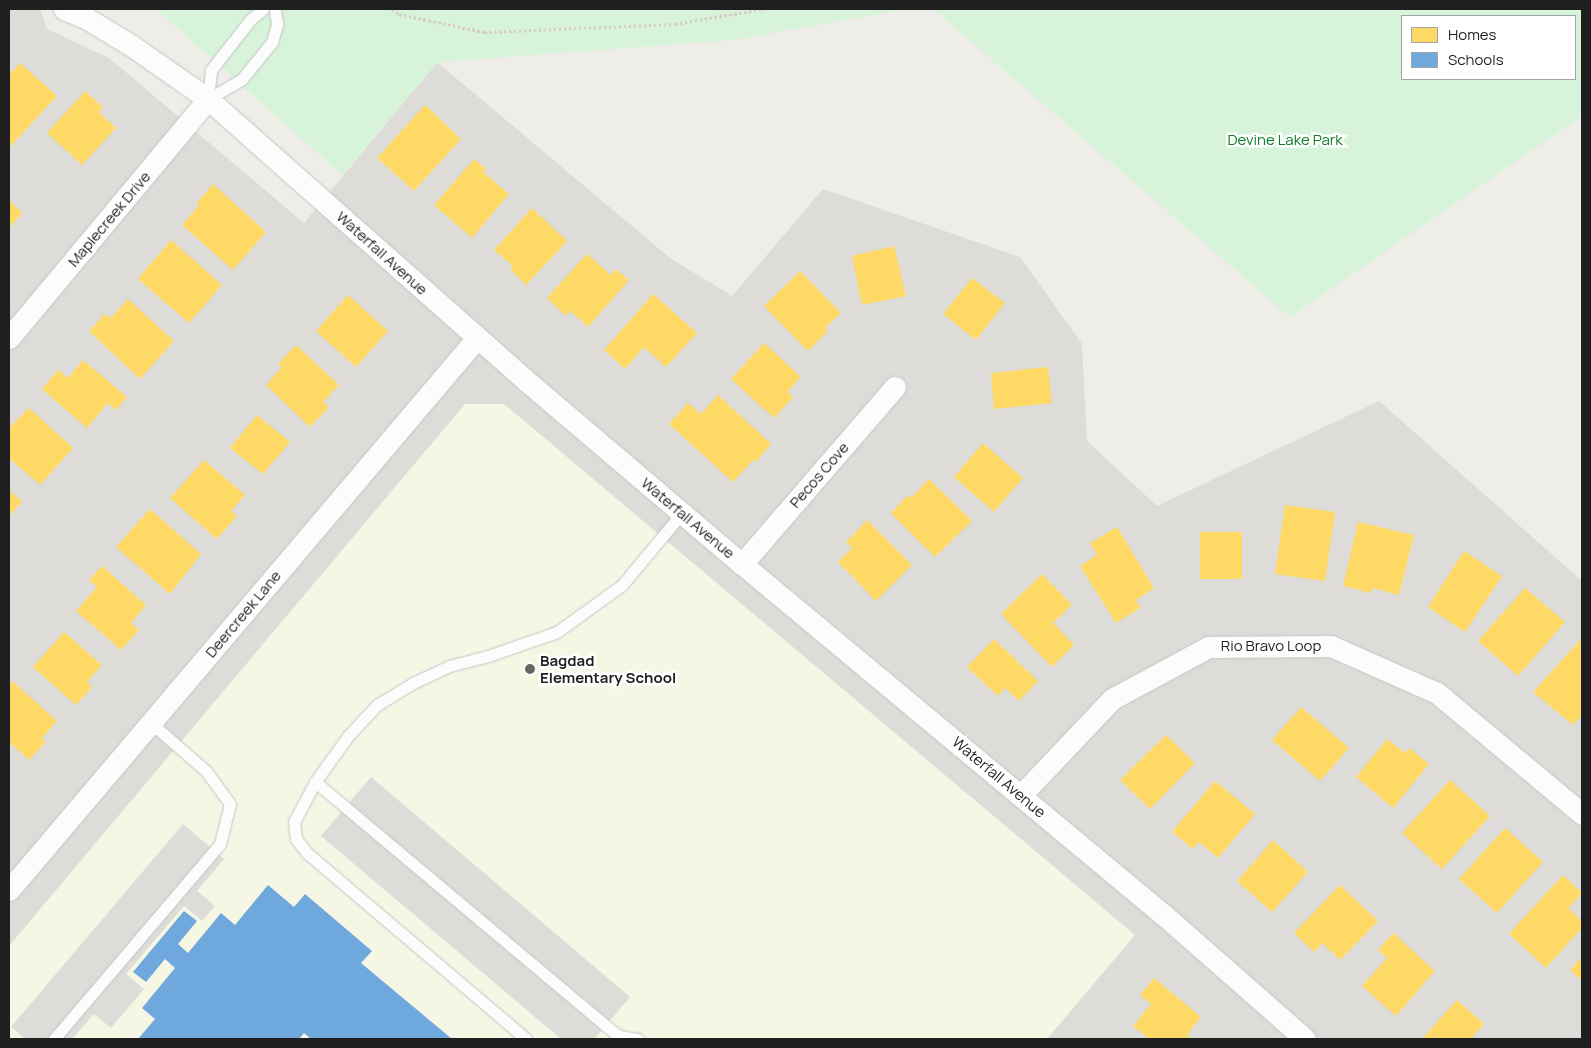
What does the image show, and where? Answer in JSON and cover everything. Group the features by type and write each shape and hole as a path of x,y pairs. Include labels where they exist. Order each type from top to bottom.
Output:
{"street":[{"name":"Waterfall Avenue","path":"64,9 86,18 132,46 208,99 477,338 742,564 1165,916 1293,1035"},
{"name":"Maplecreek Drive","path":"9,338 208,99"},
{"name":"Deercreek Lane","path":"9,890 477,338"},
{"name":"Pecos Cove","path":"742,564 895,387"},
{"name":"Rio Bravo Loop","path":"1021,795 1112,699 1208,647 1331,646 1437,693 1582,814"}],"lane":[{"path":"208,99 211,70 250,20 263,9"},
{"name":"Maplecreek Drive","path":"208,99 242,78 272,42 277,24 275,9"},
{"path":"526,1039 307,853 296,839 294,822 315,782 348,736 377,705 413,683 449,666 488,656 557,632 622,585 682,513"},
{"path":"54,1039 220,844 230,804 206,771 151,723"},
{"path":"315,782 605,1025 620,1036 638,1039"}],"path":[{"path":"392,9 399,14 484,32 675,24 763,9"}],"shaded area":[{"path":"9,9 40,9 47,29 109,58 304,223 437,62 670,258 732,296 823,189 1020,257 1082,344 1087,441 1157,506 1379,401 1582,581 1582,1039 9,1039"},
{"name":"Bagdad Elementary School","path":"465,404 504,404 1135,935 1047,1039 9,1039 9,946"},
{"path":"371,777 630,997 594,1039 561,1039 321,836"},
{"path":"183,824 224,859 197,891 215,906 202,921 184,906 126,974 144,989 111,1028 94,1014 72,1039 25,1039 11,1027"}],"green space":[{"path":"156,9 908,9 734,40 438,62 342,175"},
{"name":"Devine Lake Park","path":"933,9 1582,9 1582,116 1290,317"}],"building: Homes":[{"path":"20,63 57,96 9,148 9,75"},
{"path":"85,91 103,107 99,112 116,128 82,165 47,133"},
{"path":"425,105 461,139 414,191 377,158"},
{"path":"474,159 486,169 483,172 509,194 472,238 434,205"},
{"path":"213,184 266,232 233,270 182,225"},
{"path":"9,200 22,213 9,228"},
{"path":"532,208 567,241 526,285 510,269 513,266 494,250"},
{"path":"171,240 222,285 189,323 138,279"},
{"path":"894,246 906,296 862,305 852,256"},
{"path":"587,254 611,275 616,269 629,280 588,327 570,311 566,316 547,298"},
{"path":"800,271 841,313 825,328 828,331 808,351 764,306"},
{"path":"972,278 1005,303 976,340 943,314"},
{"path":"653,294 697,333 666,367 644,347 625,369 604,350"},
{"path":"348,295 388,331 356,367 316,331"},
{"path":"128,299 174,341 140,379 89,331 105,314 111,318"},
{"path":"764,343 801,377 787,392 793,397 774,418 731,379"},
{"path":"296,345 339,385 323,402 329,407 310,427 266,385 282,367 278,364"},
{"path":"83,360 127,397 116,410 108,403 87,428 42,389 58,370 68,378"},
{"path":"1048,367 1052,403 994,409 991,373"},
{"path":"718,395 771,444 756,462 753,460 733,482 669,424 688,403 701,414"},
{"path":"29,408 73,448 40,485 9,458 9,428"},
{"path":"257,415 290,442 263,474 230,448"},
{"path":"983,443 1023,478 994,512 954,477"},
{"path":"204,460 245,495 231,511 237,516 217,539 170,498"},
{"path":"929,479 972,521 935,557 891,513 908,495 911,498"},
{"path":"9,490 22,502 9,516"},
{"path":"1285,505 1335,512 1325,581 1275,574"},
{"path":"150,509 201,554 170,594 116,547"},
{"path":"867,520 912,565 876,601 838,562 852,548 846,542"},
{"path":"1358,522 1414,535 1399,595 1372,588 1371,593 1343,586"},
{"path":"1117,527 1154,588 1136,600 1140,608 1116,623 1080,566 1097,555 1090,543"},
{"path":"1200,532 1242,532 1242,579 1200,579"},
{"path":"1464,551 1502,576 1465,632 1428,607"},
{"path":"102,566 146,605 131,623 139,630 121,650 76,611 97,587 89,580"},
{"path":"1042,574 1072,605 1053,623 1074,645 1052,667 1001,614"},
{"path":"1525,588 1565,622 1518,676 1478,641"},
{"path":"64,632 102,665 87,682 92,687 76,705 33,667"},
{"path":"1582,638 1582,715 1573,725 1533,692"},
{"path":"994,639 1038,681 1019,701 1005,688 998,696 967,667"},
{"path":"12,681 57,721 42,738 46,742 29,760 9,742 9,685"},
{"path":"1301,707 1349,748 1320,781 1272,740"},
{"path":"1166,735 1195,763 1150,809 1120,780"},
{"path":"1387,739 1405,753 1409,748 1429,764 1393,808 1356,777"},
{"path":"1450,780 1490,816 1442,869 1402,833"},
{"path":"1215,781 1255,814 1218,858 1199,842 1193,849 1172,832"},
{"path":"1505,828 1543,862 1497,913 1459,879"},
{"path":"1273,840 1308,872 1272,912 1237,881"},
{"path":"1563,875 1582,893 1568,908 1582,921 1582,928 1546,968 1509,934"},
{"path":"1340,885 1378,921 1340,960 1322,943 1314,952 1294,933"},
{"path":"1393,933 1435,971 1396,1016 1362,986 1387,958 1378,950"},
{"path":"1582,957 1582,981 1570,970"},
{"path":"1154,978 1201,1017 1187,1035 1192,1039 1149,1039 1133,1026 1151,1004 1140,995"},
{"path":"1457,1000 1484,1024 1471,1039 1422,1039"}],"building: Schools":[{"path":"268,885 294,907 305,894 372,951 361,963 452,1039 311,1039 304,1033 299,1039 138,1039 155,1019 142,1008 175,968 165,959 146,982 133,972 184,911 197,921 178,944 188,953 221,913 235,925"}],"place":[{"name":"Bagdad Elementary School","path":"530,669"}]}
